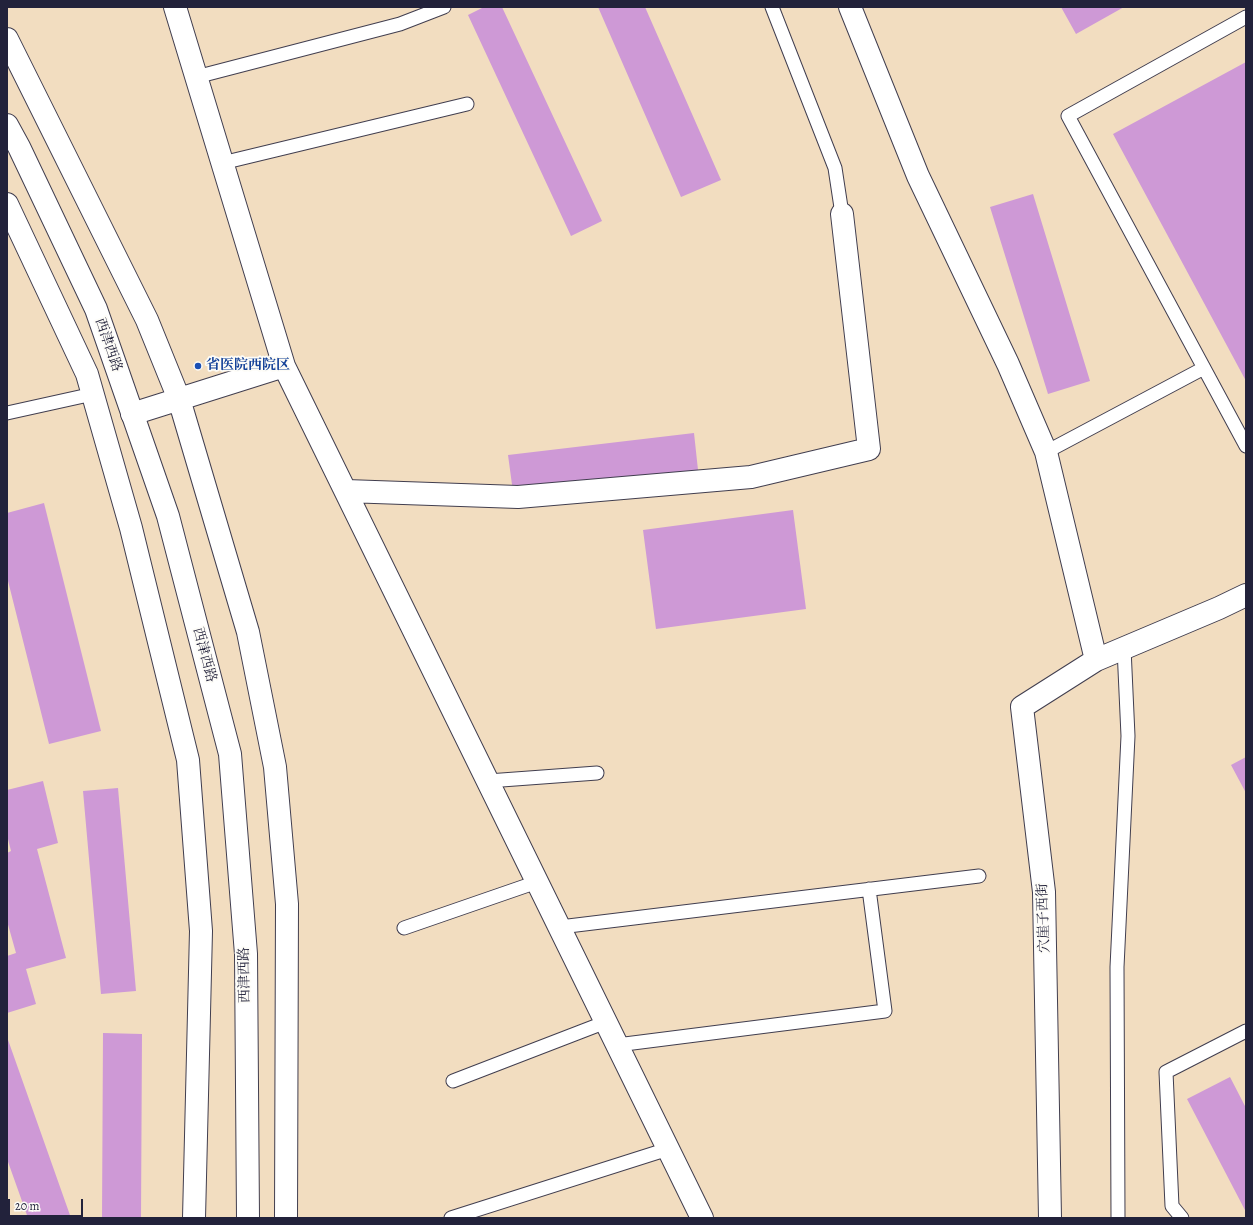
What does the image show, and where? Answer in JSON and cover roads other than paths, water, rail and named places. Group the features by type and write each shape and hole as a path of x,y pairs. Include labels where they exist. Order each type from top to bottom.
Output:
{"street":[{"path":"175,7 284,366 702,1218"},
{"path":"850,7 918,176 1008,364 1046,452 1096,660 1246,594"},
{"path":"7,39 147,320 179,399 248,632 275,767 287,904 286,1218"},
{"name":"西津西路","path":"7,125 96,309 168,516 230,754 246,954 248,1218"},
{"name":"西津西路","path":"7,204 88,374 131,528 188,760 201,931 194,1218"},
{"path":"346,492 526,496 751,477 869,449 842,214"},
{"path":"132,414 284,366"},
{"name":"穴崖子西街","path":"1050,1218 1044,892 1022,707 1096,660"}],"lane":[{"path":"196,77 400,24 444,7"},
{"path":"772,7 834,168 842,214"},
{"path":"1246,17 1068,116 1246,446"},
{"path":"222,162 467,104"},
{"path":"1046,452 1204,368"},
{"path":"7,413 93,394"},
{"path":"1118,1218 1117,967 1128,736 1124,648"},
{"path":"488,781 597,773"},
{"path":"560,927 979,876"},
{"path":"404,928 537,882"},
{"path":"617,1045 885,1011 869,889"},
{"path":"453,1081 606,1022"},
{"path":"1182,1218 1172,1206 1166,1072 1246,1031"},
{"path":"451,1218 668,1149"}],"place":[{"name":"省医院西院区","path":"198,366"}]}
